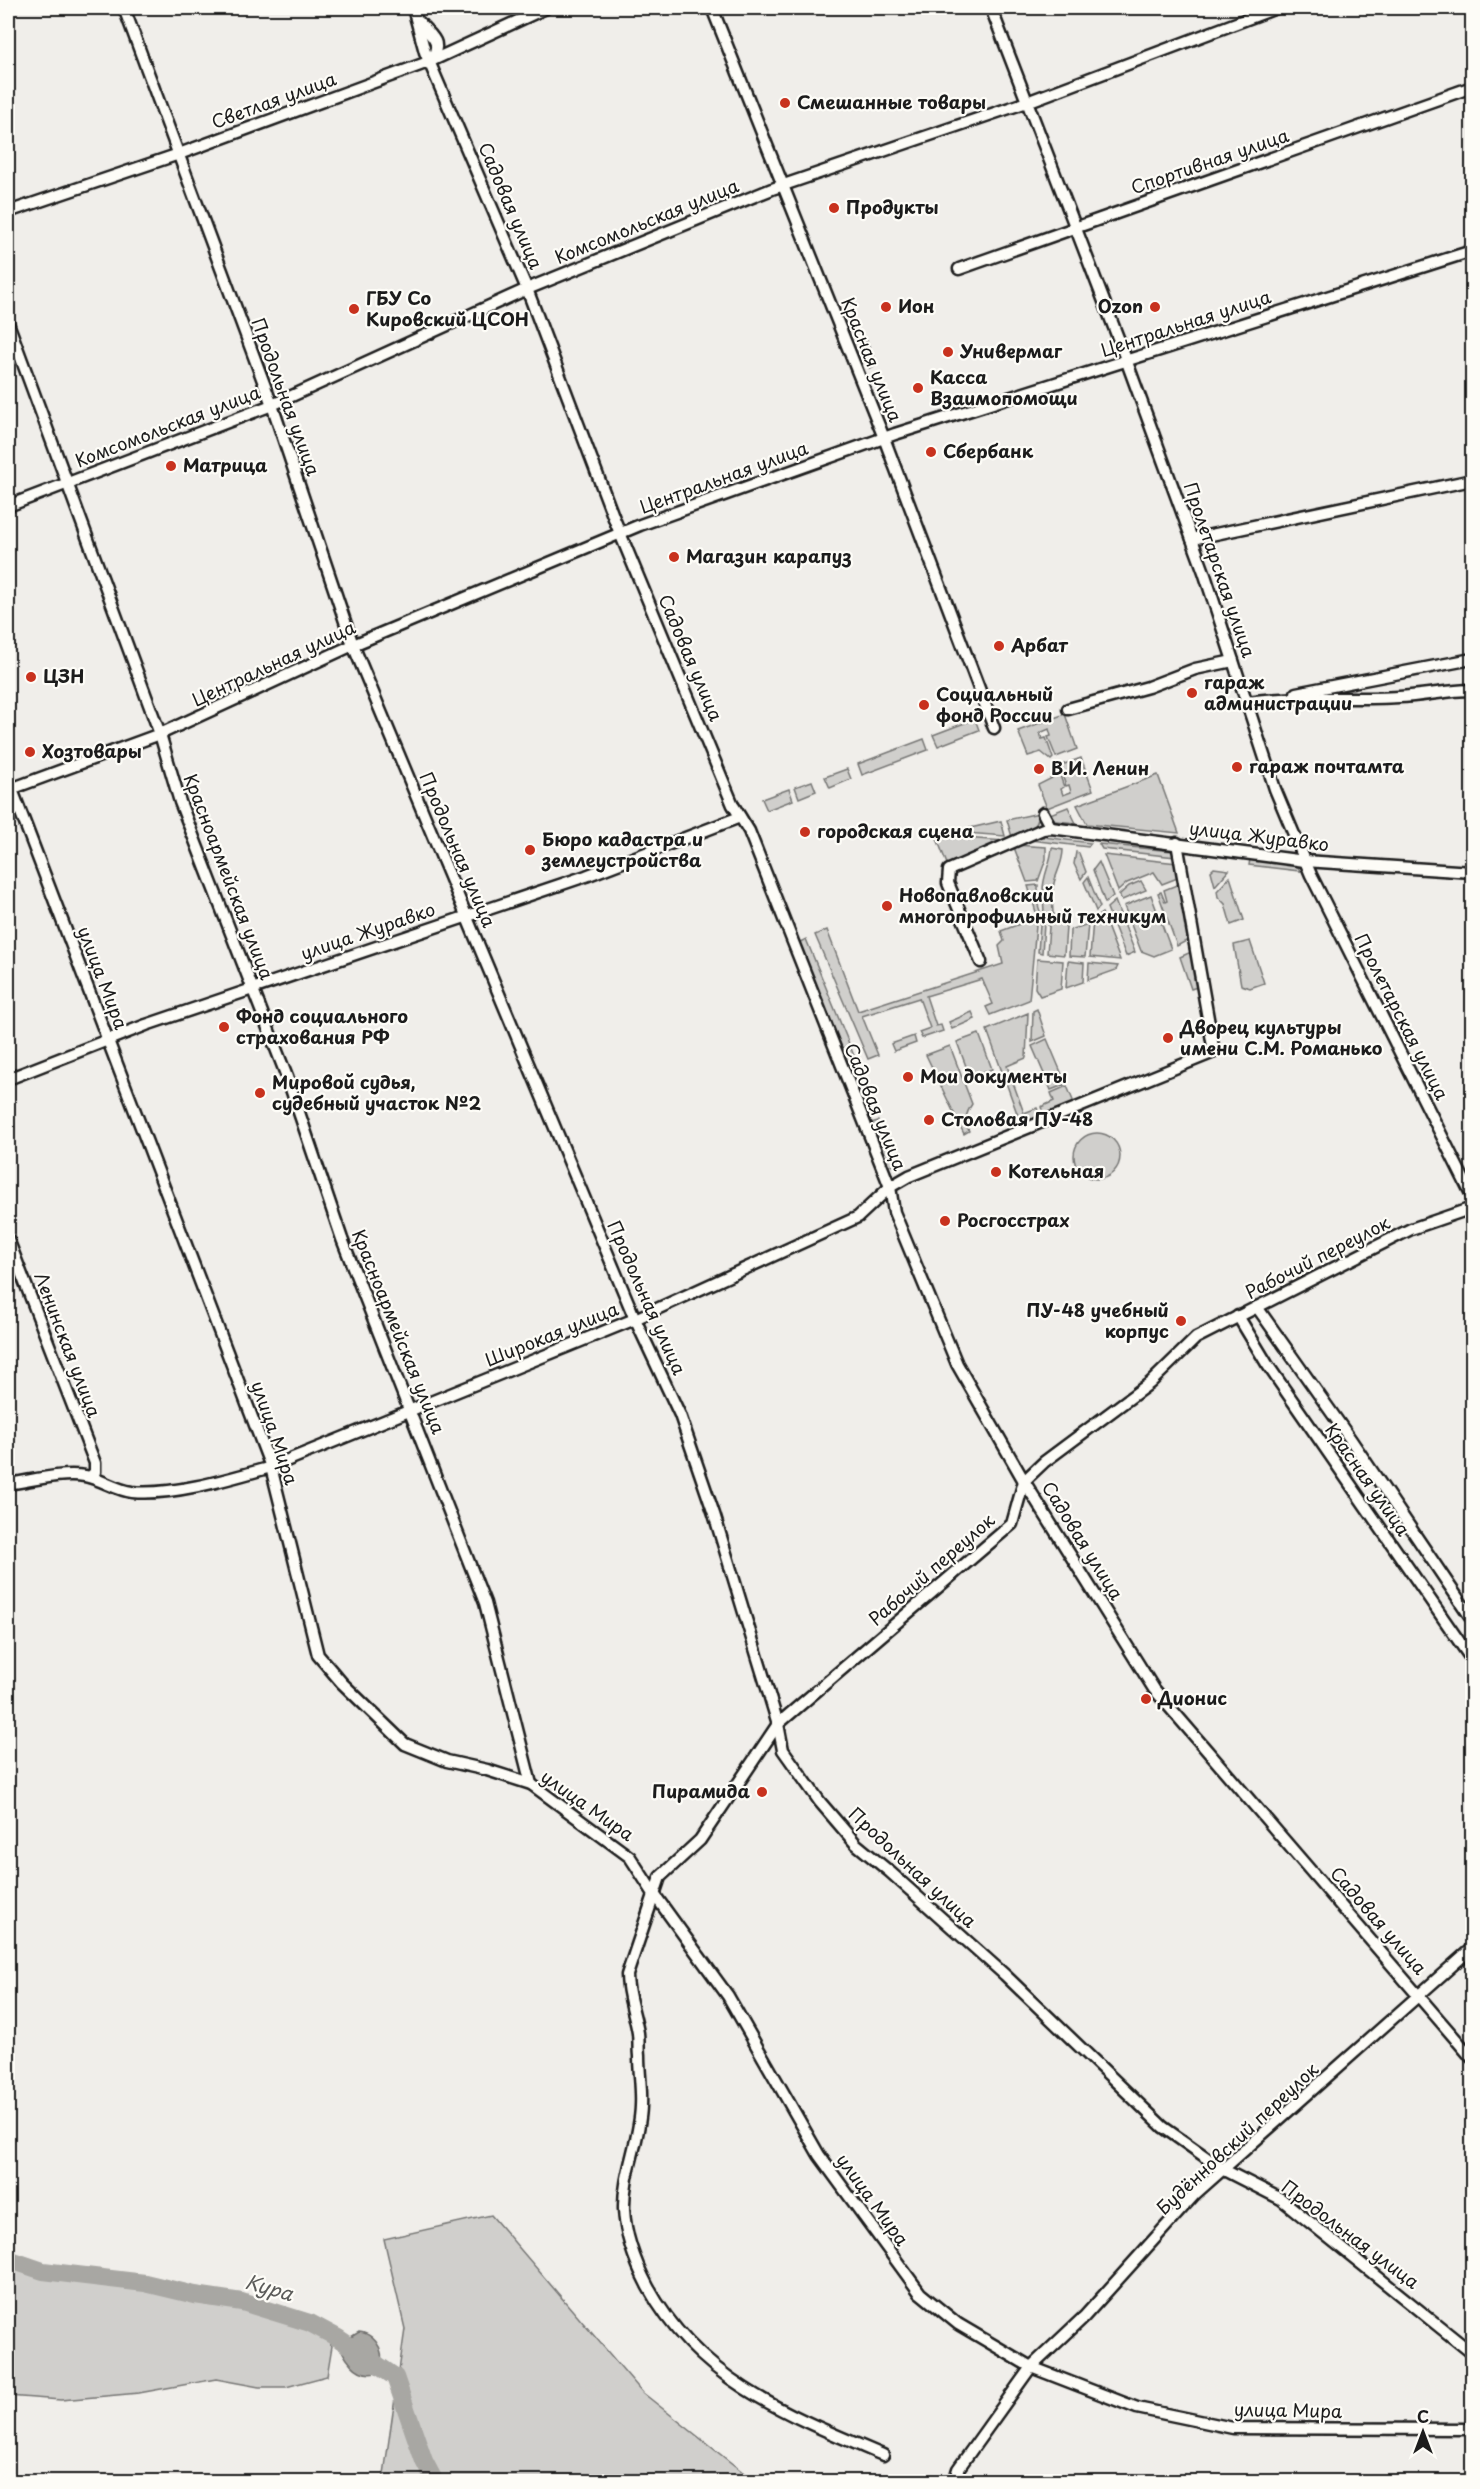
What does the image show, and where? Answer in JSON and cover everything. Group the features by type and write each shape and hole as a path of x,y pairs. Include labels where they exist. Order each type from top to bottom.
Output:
{"street":[{"name":"Продольная улица","path":"124,8 273,405 353,645 635,1319 681,1414 714,1514 783,1750 820,1802 856,1844 1005,1975 1163,2127 1224,2170 1281,2199 1473,2353"},
{"name":"Садовая улица","path":"413,8 417,20 437,43 437,50 430,61 527,289 620,532 740,817 748,831 890,1187 894,1212 957,1364 1024,1481 1154,1689 1473,2058"},
{"name":"Светлая улица","path":"8,212 179,154 430,61 546,8"},
{"name":"Красная улица","path":"711,8 884,438 994,728"},
{"name":"Пролетарская улица","path":"991,8 1192,539 1275,789 1305,861 1473,1196"},
{"name":"Комсомольская улица","path":"8,506 273,405 527,289 782,185 1027,102 1276,8"},
{"name":"Спортивная улица","path":"959,268 1473,87"},
{"name":"Центральная улица","path":"9,786 160,734 353,645 620,532 884,438 1473,251"},
{"name":"Красноармейская улица","path":"8,323 160,734 180,802 287,1077 342,1239 409,1412 420,1432 485,1603 531,1784"},
{"path":"1192,539 1473,480"},
{"path":"1247,702 1473,659"},
{"path":"1068,709 1148,687 1195,669 1233,661"},
{"path":"1272,698 1401,697 1473,690"},
{"name":"улица Мира","path":"9,786 272,1467 318,1655 342,1683 405,1744 447,1761 487,1770 531,1784 630,1857 728,1996 819,2155 920,2293 958,2324 1031,2367 1137,2408 1233,2428 1473,2429"},
{"path":"981,962 948,883 949,870 1047,829 1043,813"},
{"name":"улица Журавко","path":"8,1079 146,1025 586,876 740,817"},
{"name":"улица Журавко","path":"1047,829 1177,843 1305,861 1473,872"},
{"name":"Широкая улица","path":"8,1484 67,1476 90,1477 132,1492 175,1489 219,1482 272,1467 635,1319 858,1218 890,1187 919,1173 1214,1052 1177,843"},
{"name":"Рабочий переулок","path":"883,2455 789,2414 751,2394 714,2369 683,2338 660,2309 641,2274 624,2210 626,2181 641,2109 639,2037 627,1988 627,1975 660,1877 700,1840 777,1724 1012,1524 1024,1481 1044,1462 1150,1383 1196,1338 1412,1229 1473,1208"},
{"name":"Ленинская улица","path":"8,1239 95,1463 107,1483"},
{"name":"Красная улица","path":"1257,1307 1473,1619"},
{"name":"Красная улица","path":"1238,1316 1267,1364 1473,1660"},
{"path":"90,1477 95,1472 95,1463"},
{"name":"Будённовский переулок","path":"954,2481 958,2469 1031,2367 1083,2317 1196,2194 1473,1948"}],"shaded area":[{"path":"867,341 877,365 869,368 859,345"},
{"path":"1065,714 1077,749 1056,757 1048,737 1051,736 1049,729 1040,733 1042,739 1046,738 1053,758 1051,760 1041,752 1028,756 1018,731"},
{"path":"975,719 979,730 938,746 933,735"},
{"path":"924,739 928,750 862,775 858,764"},
{"path":"1081,758 1093,790 1047,808 1038,785 1054,777 1053,768 1057,767 1064,787 1061,789 1063,795 1071,792 1069,785 1066,786 1059,766"},
{"path":"847,769 851,779 830,788 825,777"},
{"path":"1158,775 1179,833 1087,824 1077,805"},
{"path":"812,781 816,791 799,798 795,787"},
{"path":"789,789 793,800 767,810 762,799"},
{"path":"1068,807 1076,823 1056,821 1050,814"},
{"path":"1039,813 1034,827 1012,837 1007,820"},
{"path":"1001,821 1005,836 953,832"},
{"path":"936,836 1005,841 947,864"},
{"path":"1036,836 1091,843 1088,847 1030,840"},
{"path":"1099,844 1172,851 1176,857 1102,849"},
{"path":"1015,845 1046,847 1046,859 1038,881 1027,882"},
{"path":"1052,848 1063,850 1062,860 1053,889 1043,890 1044,879"},
{"path":"1076,852 1079,853 1086,872 1081,879 1074,864"},
{"path":"1104,855 1177,863 1180,877 1162,884 1154,872 1127,883 1118,891"},
{"path":"1250,859 1297,865 1300,871 1249,865"},
{"path":"1099,862 1113,896 1105,903 1093,870"},
{"path":"1214,868 1229,870 1215,886 1211,871"},
{"path":"1088,877 1100,907 1096,911 1084,882"},
{"path":"1230,877 1244,920 1231,925 1225,904 1218,897 1217,891"},
{"path":"1141,881 1146,890 1122,900 1119,895 1129,886"},
{"path":"1179,884 1188,940 1177,946 1158,893 1161,892 1165,902 1167,901 1164,890"},
{"path":"1038,885 1038,905 1044,924 1042,953 1038,952 1040,925 1028,886"},
{"path":"1043,895 1052,895 1053,913 1066,927 1064,955 1047,953 1049,927 1044,912"},
{"path":"1151,895 1171,949 1154,956 1141,951 1124,906"},
{"path":"1115,901 1135,952 1126,956 1107,908"},
{"path":"1102,913 1120,960 1090,957 1093,920"},
{"path":"1033,919 1036,926 1029,1000 990,1015 986,1007 993,1004 982,979 926,996 936,1026 941,1025 943,1031 922,1038 919,1032 930,1028 919,998 862,1016 878,1055 868,1059 815,935 827,930 858,1011 1003,964 999,946 1004,941 1001,931"},
{"path":"1088,924 1085,957 1069,956 1070,930"},
{"path":"806,939 857,1063 846,1068 798,943"},
{"path":"1250,941 1264,983 1250,988 1241,985 1234,945"},
{"path":"1191,952 1200,986 1191,989 1180,957"},
{"path":"1037,959 1063,961 1061,989 1040,996 1035,988"},
{"path":"1068,961 1084,963 1083,982 1066,988"},
{"path":"1089,963 1118,966 1116,970 1088,980"},
{"path":"1037,1009 1046,1036 1032,1042 1033,1011"},
{"path":"972,1012 975,1019 952,1029 949,1022"},
{"path":"1028,1013 1026,1058 1007,1066 1024,1113 1037,1108 1041,1117 1039,1121 1022,1127 987,1030"},
{"path":"979,1034 992,1069 970,1077 957,1042"},
{"path":"914,1036 916,1043 894,1051 891,1044"},
{"path":"1047,1039 1066,1084 1051,1090 1032,1046"},
{"path":"950,1046 972,1104 966,1117 969,1131 964,1134 926,1055"},
{"path":"1067,1086 1074,1103 1072,1107 1048,1117 1044,1115 1041,1107 1054,1101 1051,1093"},
{"path":"878,1121 898,1168 884,1163 868,1124"},
{"path":"1097,1133 1113,1140 1120,1156 1113,1172 1097,1179 1081,1172 1074,1156 1081,1140"},
{"path":"491,2215 643,2393 754,2481 383,2481 405,2329 384,2239"},
{"path":"8,2255 51,2269 92,2270 184,2285 258,2304 290,2316 316,2330 332,2346 327,2376 286,2387 259,2387 216,2379 139,2393 61,2400 8,2396"},
{"path":"359,2332 372,2337 380,2348 382,2361 376,2373 369,2374 356,2369 343,2352 338,2338 351,2337"}],"waterway":[{"name":"Кура","path":"8,2259 43,2271 145,2283 195,2295 242,2302 310,2323 338,2338 395,2377 424,2461 435,2482"}],"place":[{"name":"Смешанные товары","path":"785,103"},
{"name":"Продукты","path":"834,208"},
{"name":"Ион","path":"886,307"},
{"name":"Ozon","path":"1155,307"},
{"name":"ГБУ Со Кировский ЦСОН","path":"354,309"},
{"name":"Универмаг","path":"948,352"},
{"name":"Касса Взаимопомощи","path":"918,388"},
{"name":"Сбербанк","path":"931,452"},
{"name":"Матрица","path":"171,466"},
{"name":"Магазин карапуз","path":"674,557"},
{"name":"Арбат","path":"999,646"},
{"name":"ЦЗН","path":"31,677"},
{"name":"гараж администрации","path":"1192,693"},
{"name":"Социальный фонд России","path":"924,705"},
{"name":"Хозтовары","path":"30,752"},
{"name":"гараж почтамта","path":"1237,767"},
{"name":"В.И. Ленин","path":"1039,769"},
{"name":"городская сцена","path":"805,832"},
{"name":"Бюро кадастра и землеустройства","path":"530,850"},
{"name":"Новопавловский многопрофильный техникум","path":"887,906"},
{"name":"Фонд социального страхования РФ","path":"224,1027"},
{"name":"Дворец культуры имени С.М. Романько","path":"1168,1038"},
{"name":"Мои документы","path":"908,1077"},
{"name":"Мировой судья, судебный участок №2","path":"260,1093"},
{"name":"Столовая ПУ-48","path":"929,1120"},
{"name":"Котельная","path":"996,1172"},
{"name":"Росгосстрах","path":"945,1221"},
{"name":"ПУ-48 учебный корпус","path":"1181,1321"},
{"name":"Дионис","path":"1146,1699"},
{"name":"Пирамида","path":"762,1792"}]}
